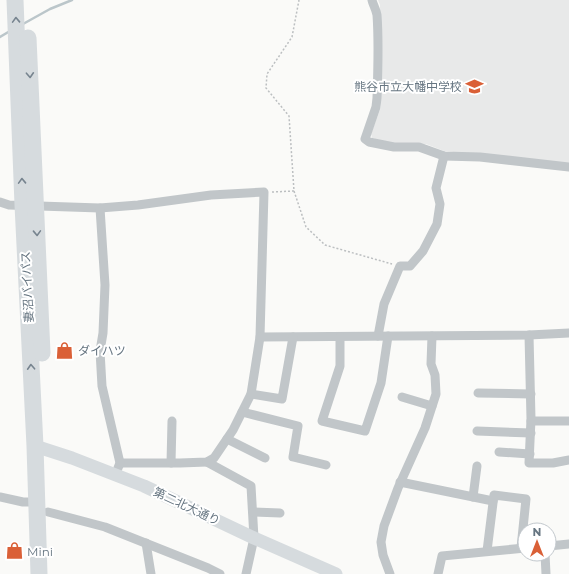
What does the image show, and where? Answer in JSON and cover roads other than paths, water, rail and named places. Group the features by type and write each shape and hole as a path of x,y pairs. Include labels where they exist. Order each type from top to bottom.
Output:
{"highway":[{"name":"妻沼バイパス","path":"15,0 22,39 30,205 42,507 39,574"},
{"name":"妻沼バイパス","path":"22,39 27,0"},
{"name":"妻沼バイパス","path":"42,507 50,574"}],"street":[{"path":"372,0 377,12 378,28 377,98 376,107 365,139 369,142 394,147 419,146 444,156 480,157 569,166"},
{"path":"340,337 340,366 322,422 365,431 381,383 384,304 400,266 410,266 423,250 437,224 440,204 436,188 444,156"},
{"path":"0,202 9,205 100,208 138,205 211,195 264,192 260,337 251,394 233,430 214,458 207,462 170,463 117,469 102,386 100,351 103,332 105,285 100,208"},
{"path":"260,337 529,335 569,333"},
{"path":"529,335 531,394 529,463 553,463 569,460"},
{"path":"390,574 383,555 381,542 384,526 400,482 425,428 436,394 435,375 431,364 432,336"},
{"path":"251,394 282,399 293,337"},
{"path":"478,393 531,394"},
{"path":"402,397 432,406"},
{"path":"242,412 298,426 293,457 326,465"},
{"path":"531,421 569,421"},
{"path":"170,463 172,422"},
{"path":"477,431 531,433"},
{"path":"227,439 265,458"},
{"name":"第二北大通り","path":"40,447 117,469 144,486 254,538 336,574"},
{"path":"499,452 530,454"},
{"path":"207,462 251,486 254,538 246,574"},
{"path":"474,497 477,466"},
{"path":"400,482 493,501"},
{"path":"487,552 494,495 526,499 525,522"},
{"path":"0,497 42,507 105,527 220,574"},
{"path":"253,512 280,513"},
{"path":"146,543 151,574"},
{"path":"557,545 569,544"},
{"path":"438,574 442,556 517,549"},
{"path":"545,562 546,574"}],"waterway":[{"path":"23,24 50,9 72,0"},
{"path":"0,37 10,31"}],"place":[{"name":"熊谷市立大幡中学校","path":"475,86"},
{"name":"ダイハツ","path":"65,350"},
{"name":"Mini","path":"14,551"}]}
